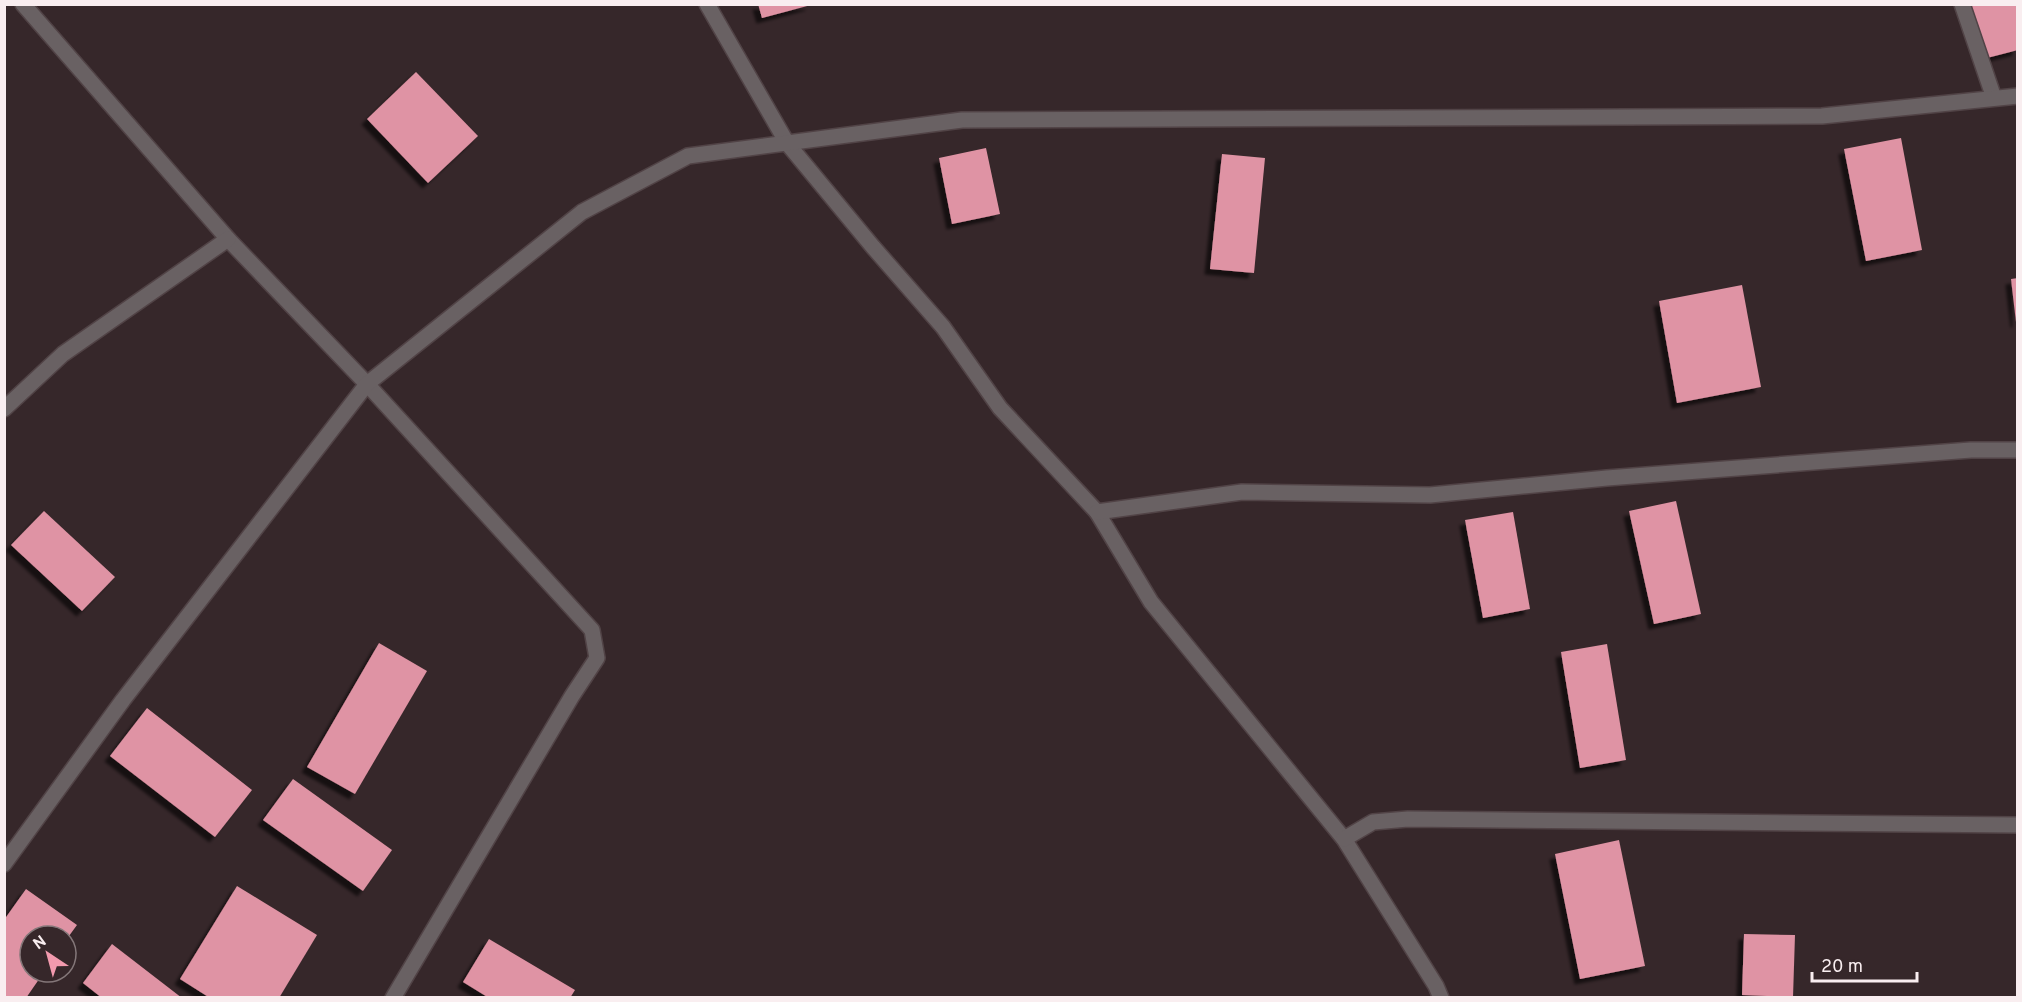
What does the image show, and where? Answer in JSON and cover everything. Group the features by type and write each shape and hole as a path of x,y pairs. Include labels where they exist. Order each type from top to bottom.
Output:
{"street":[{"path":"23,4 228,239 367,384 592,630 597,658 572,696 393,998"},
{"path":"707,4 788,143 873,247 943,327 1000,408 1097,512 1151,602 1344,839 1436,986 1441,998"},
{"path":"1962,4 1994,98"},
{"path":"4,864 123,700 367,384 582,212 688,156 962,120 1822,116 2018,96"},
{"path":"4,409 63,354 228,239"},
{"path":"1097,512 1242,492 1430,495 1607,478 1971,450 2018,450"},
{"path":"1344,839 1373,822 1408,819 2018,825"}],"building":[{"path":"758,4 811,4 811,5 762,18"},
{"path":"1968,4 2018,4 2018,50 1983,59"},
{"path":"416,72 478,136 428,183 367,119"},
{"path":"1901,138 1922,250 1866,261 1844,149"},
{"path":"986,148 1000,214 952,224 939,158"},
{"path":"1222,154 1265,158 1254,273 1210,269"},
{"path":"2018,278 2018,322 2016,322 2011,279"},
{"path":"1742,285 1761,387 1677,403 1659,301"},
{"path":"1676,501 1701,614 1654,624 1629,511"},
{"path":"44,511 115,577 82,611 11,545"},
{"path":"1513,512 1530,609 1483,618 1465,520"},
{"path":"379,643 427,671 355,794 307,767"},
{"path":"1607,644 1626,760 1580,768 1561,652"},
{"path":"147,708 252,790 215,837 110,756"},
{"path":"293,779 392,850 363,891 263,820"},
{"path":"1619,840 1645,966 1580,979 1555,854"},
{"path":"237,886 317,935 279,998 210,998 180,979"},
{"path":"26,889 76,924 18,924 18,984 36,984 26,998 4,998 4,920"},
{"path":"1744,934 1795,935 1793,997 1742,995"},
{"path":"489,939 575,990 570,998 489,998 463,982"},
{"path":"112,944 182,998 102,998 83,983"}]}
